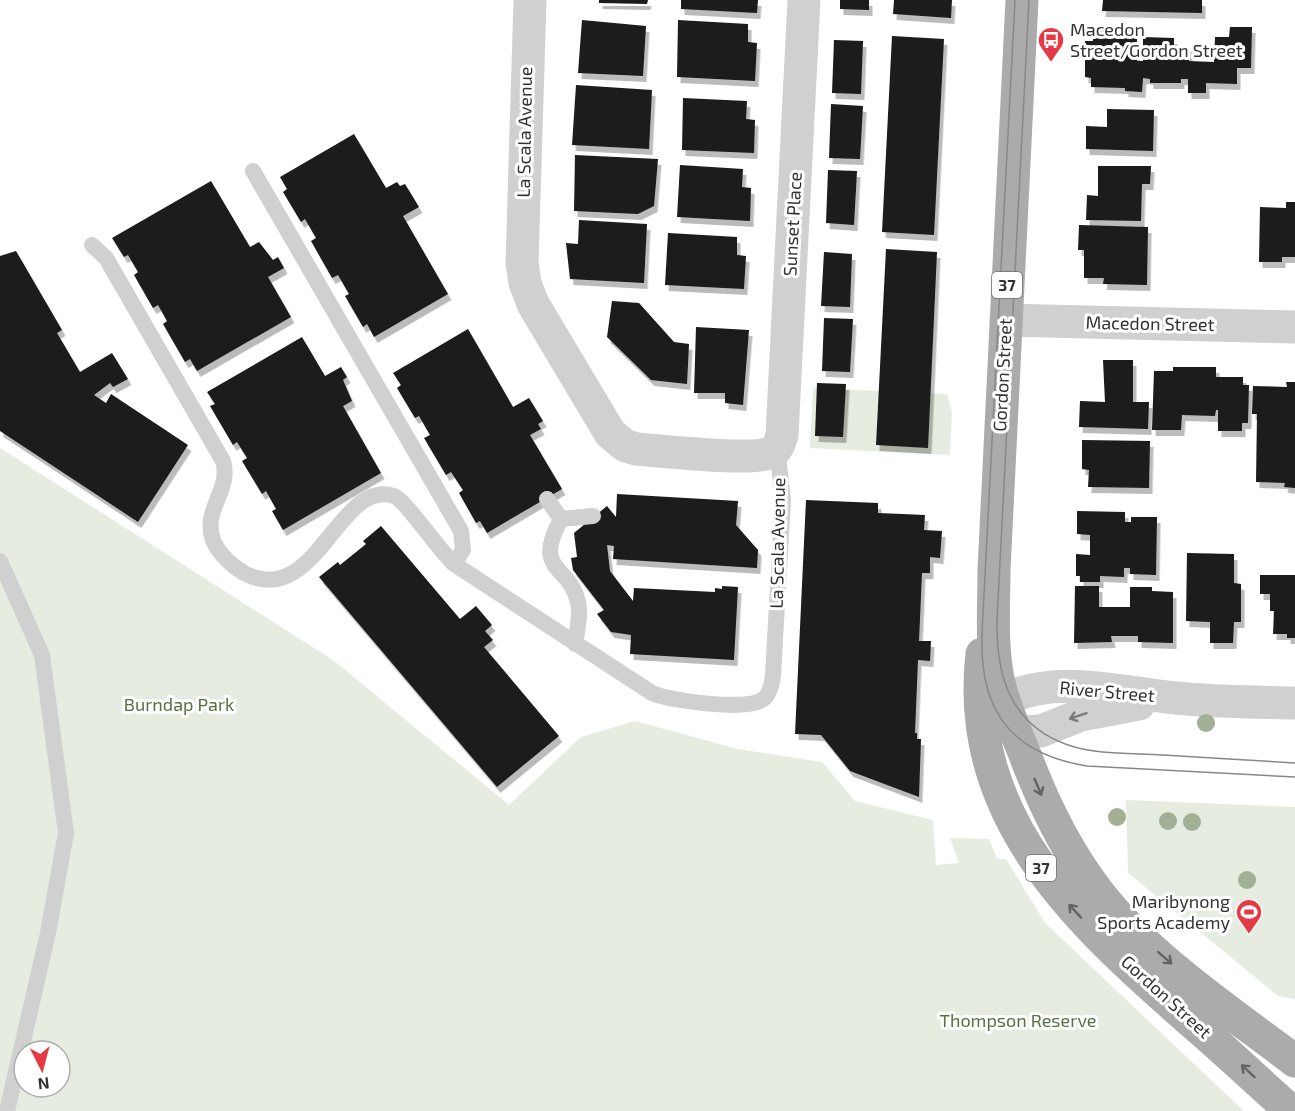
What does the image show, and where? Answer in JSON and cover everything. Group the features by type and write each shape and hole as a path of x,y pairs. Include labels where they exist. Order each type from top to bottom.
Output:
{"main road":[{"name":"Gordon Street","path":"1022,0 994,570 997,669 989,715 989,759 1002,798 1027,848 1048,879 1101,939 1291,1111"},
{"name":"37","path":"989,715 1016,732"},
{"name":"Gordon Street","path":"1016,732 1050,813 1069,848 1099,893 1141,938 1186,976 1295,1060"}],"street":[{"name":"La Scala Avenue","path":"530,0 522,263 525,283 533,304 610,433 624,445 636,449 745,456 769,454 777,448"},
{"name":"Sunset Place","path":"777,448 782,428 804,0"},
{"name":"Macedon Street","path":"1006,320 1295,327"},
{"name":"River Street","path":"989,715 1024,691 1068,687 1177,698 1295,703"},
{"name":"River Street","path":"1016,732 1041,731 1090,712 1177,698"}],"lane":[{"path":"253,171 461,531 463,550 454,564"},
{"name":"La Scala Avenue","path":"92,245 106,258 223,461 224,481 210,515 214,543 232,564 246,574 259,578 286,576 308,562 339,523 362,503 384,495 401,500 428,536 454,564 642,687 664,698 741,705 758,703 765,698 773,675 783,500 777,448"},
{"path":"547,499 561,519"},
{"path":"561,519 593,516"},
{"path":"561,519 551,537 550,554 578,602 575,644"},
{"path":"0,561 42,655 66,833 48,933 7,1111"}],"green space":[{"path":"813,388 947,394 952,412 950,455 810,448"},
{"path":"0,448 333,660 509,805 581,737 635,721 738,749 822,762 855,801 933,820 936,865 959,863 950,838 989,839 997,859 1006,859 1045,923 1244,1111 0,1111"},
{"name":"Maribynong Sports Academy","path":"1126,800 1295,807 1295,999 1278,996 1128,873"}],"building":[{"path":"599,0 648,0 647,4 599,3"},
{"path":"681,0 758,0 757,13 681,9"},
{"path":"840,0 869,0 869,10 840,9"},
{"path":"894,0 952,0 951,18 893,14"},
{"path":"1103,0 1202,0 1202,13 1102,11"},
{"path":"582,20 646,26 643,76 578,73"},
{"path":"678,20 748,24 748,42 757,43 755,81 677,77"},
{"path":"1230,27 1252,27 1251,68 1237,68 1237,84 1206,83 1206,93 1188,93 1188,79 1181,79 1181,83 1150,83 1150,79 1143,78 1142,92 1125,91 1125,88 1091,87 1091,78 1085,77 1085,41 1093,41 1093,30 1131,31 1130,37 1137,37 1137,61 1143,61 1143,37 1174,38 1174,46 1189,46 1189,61 1214,62 1215,37 1229,37"},
{"path":"892,36 944,39 934,235 882,232"},
{"path":"834,40 863,41 861,94 832,93"},
{"path":"576,85 652,90 649,149 572,145"},
{"path":"683,98 747,101 746,119 755,120 754,153 682,150"},
{"path":"831,104 863,106 860,159 829,158"},
{"path":"1107,109 1154,110 1153,151 1086,149 1086,126 1107,127"},
{"path":"354,134 386,188 397,182 400,186 405,184 419,207 403,216 448,294 374,337 367,324 363,327 345,296 349,294 338,275 332,278 311,241 316,238 305,219 301,222 283,192 287,189 280,177"},
{"path":"575,155 658,159 654,206 638,214 574,211"},
{"path":"680,165 743,169 742,187 751,188 750,221 677,217"},
{"path":"1098,166 1151,166 1150,184 1142,184 1141,221 1086,220 1087,195 1098,196"},
{"path":"828,170 857,171 854,225 826,223"},
{"path":"211,181 250,247 259,242 273,260 278,257 284,268 268,277 291,317 197,371 190,359 185,362 163,324 167,321 158,305 153,308 134,275 138,272 128,255 124,257 112,238"},
{"path":"1286,202 1295,202 1295,257 1282,257 1282,262 1259,262 1260,207 1286,208"},
{"path":"579,220 647,224 644,283 570,279 566,243 578,244"},
{"path":"1079,225 1148,227 1147,285 1103,284 1104,278 1084,278 1084,250 1078,250"},
{"path":"668,233 737,237 737,255 746,256 744,289 665,285"},
{"path":"886,249 937,252 928,448 876,445"},
{"path":"16,251 62,330 57,333 80,372 112,353 128,379 113,387 110,383 94,395 106,403 111,394 188,445 138,522 0,431 0,256"},
{"path":"824,252 852,254 850,307 821,306"},
{"path":"612,301 639,303 674,342 689,344 687,384 651,380 607,337"},
{"path":"824,318 853,319 850,372 822,371"},
{"path":"696,327 749,330 743,405 725,403 725,393 694,393"},
{"path":"468,329 513,407 529,398 543,421 538,424 541,429 530,435 562,489 487,533 480,521 476,523 459,493 463,490 451,472 446,475 424,438 430,435 419,416 415,418 397,388 401,385 393,373"},
{"path":"302,337 325,376 341,367 347,377 343,380 352,401 343,406 381,473 283,530 272,511 276,509 266,491 262,494 242,461 247,458 237,442 233,445 210,406 215,404 207,392"},
{"path":"1103,360 1133,360 1133,402 1149,402 1148,429 1079,427 1080,401 1105,402"},
{"path":"1173,367 1216,367 1216,377 1243,377 1243,385 1249,385 1248,423 1242,423 1242,431 1218,431 1218,410 1215,416 1182,415 1181,430 1152,430 1154,371 1173,371"},
{"path":"1286,382 1295,382 1295,488 1284,487 1285,483 1256,482 1257,414 1252,414 1253,386 1287,387"},
{"path":"817,383 846,384 843,437 815,436"},
{"path":"1082,440 1150,441 1149,488 1088,487 1089,470 1082,469"},
{"path":"617,494 738,501 736,525 758,550 757,568 613,559 614,546 607,545 610,571 633,601 634,588 715,592 715,588 722,589 722,586 738,587 734,660 630,654 631,635 611,632 597,614 604,610 573,570 571,558 577,557 574,533 607,506 616,517"},
{"path":"806,500 878,503 878,513 925,515 924,530 942,531 940,558 930,557 930,573 922,573 919,641 931,641 930,661 918,660 915,733 917,733 917,739 921,739 919,797 850,771 821,735 795,734"},
{"path":"1077,511 1125,512 1125,522 1131,522 1131,517 1157,517 1156,575 1130,574 1130,568 1124,568 1124,577 1100,576 1100,582 1080,582 1080,576 1076,576 1076,554 1090,555 1090,535 1077,534"},
{"path":"381,526 460,619 476,606 492,625 485,631 493,640 484,647 559,736 497,787 319,577 338,562 340,565 366,544 363,541"},
{"path":"1187,553 1234,554 1234,583 1241,584 1241,622 1234,622 1233,643 1210,643 1210,622 1186,621"},
{"path":"1260,575 1295,575 1295,638 1287,638 1287,634 1273,634 1274,611 1270,611 1270,594 1260,594"},
{"path":"1075,586 1099,586 1099,607 1130,607 1130,587 1152,587 1152,591 1173,592 1173,643 1138,642 1138,636 1111,636 1112,642 1074,643"}],"tram line":[{"path":"1015,0 982,633 982,660 986,684 993,705 1004,723 1019,738 1037,750 1060,760 1087,766 1295,777"},
{"path":"1029,0 997,620 1000,660 1010,696 1032,725 1048,736 1079,748 1115,753 1295,763"}],"place":[{"name":"Macedon Street/Gordon Street","path":"1051,63"},
{"name":"Maribynong Sports Academy","path":"1249,935"}],"park label":[{"name":"Burndap Park","path":"179,705"},
{"name":"Thompson Reserve","path":"1018,1021"}]}
